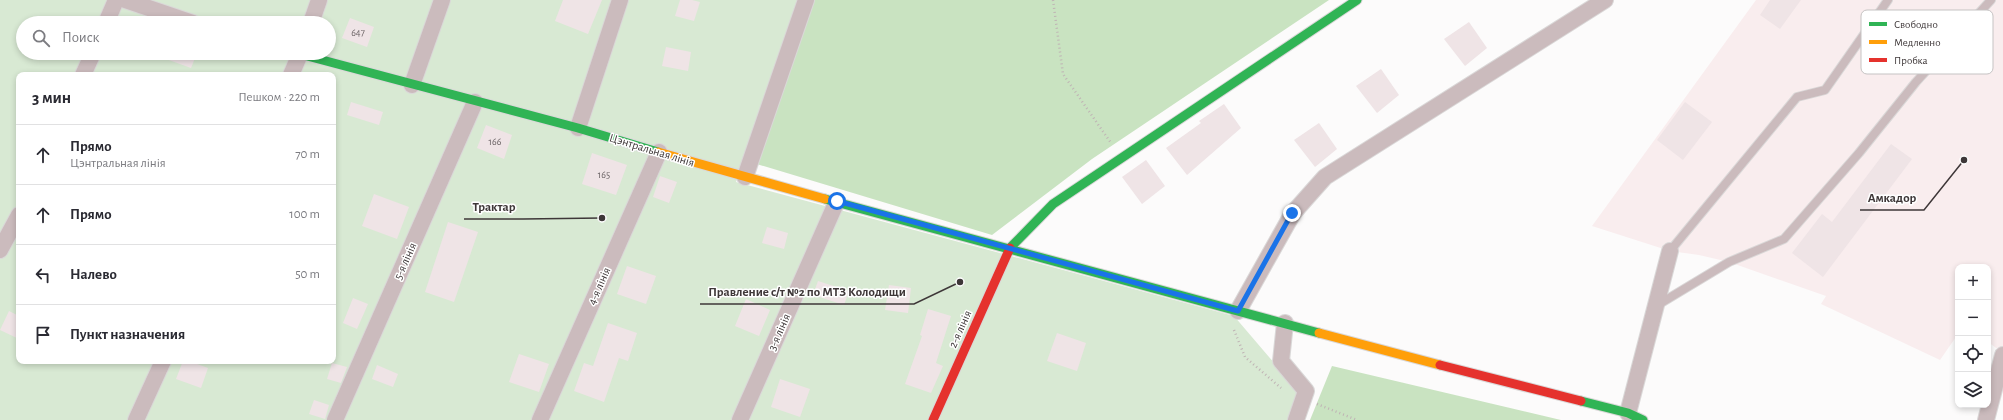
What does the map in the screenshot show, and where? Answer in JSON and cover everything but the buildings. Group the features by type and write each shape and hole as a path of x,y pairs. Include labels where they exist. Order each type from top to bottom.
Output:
{"street":[{"path":"109,16 116,0"},
{"path":"125,0 172,16"},
{"path":"313,16 319,0"},
{"path":"412,85 442,0"},
{"path":"578,128 620,0"},
{"path":"745,177 806,0"},
{"path":"1009,248 1053,204 1357,0"},
{"path":"1238,311 1292,213 1325,177 1605,0"},
{"path":"84,72 90,60"},
{"path":"292,72 296,60"},
{"name":"Цэнтральная лінія","path":"324,60 475,102 578,128 745,177 1238,311 1628,413 1643,420"},
{"name":"5-я лінія","path":"335,420 475,102"},
{"name":"4-я лінія","path":"540,420 659,152"},
{"name":"3-я лінія","path":"740,420 837,201"},
{"path":"0,250 16,221"},
{"name":"2-я лінія","path":"933,420 1009,248"},
{"path":"1628,413 1670,251"},
{"path":"1285,323 1281,361 1306,391 1296,420"},
{"path":"1986,420 2003,355"},
{"path":"136,420 162,364"}],"lane":[{"path":"1881,10 1888,0"},
{"path":"1982,10 1991,0"},
{"path":"1670,251 1797,97 1826,90 1861,39"},
{"path":"1656,306 1729,262 1784,239 1923,74"}],"path":[{"path":"1053,0 1063,74 1122,158"}],"shaded area":[{"path":"1756,0 2003,0 2003,353 1991,344 1991,264 1955,264 1955,338 1940,360 1821,304 1826,296 1729,262 1699,255 1670,251 1592,226"}],"green space":[{"path":"0,0 799,0 736,182 1234,316 1299,392 1289,420 0,420"},
{"path":"806,0 1329,0 1092,159 992,235 750,162"},
{"path":"1332,366 1561,420 1310,420"}],"traffic: fast":[{"path":"1010,248 1053,204 1357,0"},
{"path":"322,60 578,128 658,152"},
{"path":"825,199 1319,333"},
{"path":"1581,401 1628,413 1643,420"}],"traffic: slow":[{"path":"658,152 825,199"},
{"path":"1319,333 1440,365"}],"traffic: jam":[{"path":"933,420 1010,248"},
{"path":"1440,365 1581,401"}],"place":[{"name":"Амкадор","path":"1964,160"},
{"name":"Трактар","path":"602,218"},
{"name":"Правление с/т №2 по МТЗ Колодищи","path":"960,282"}],"route":[{"path":"837,201 1238,311 1292,213"}]}
